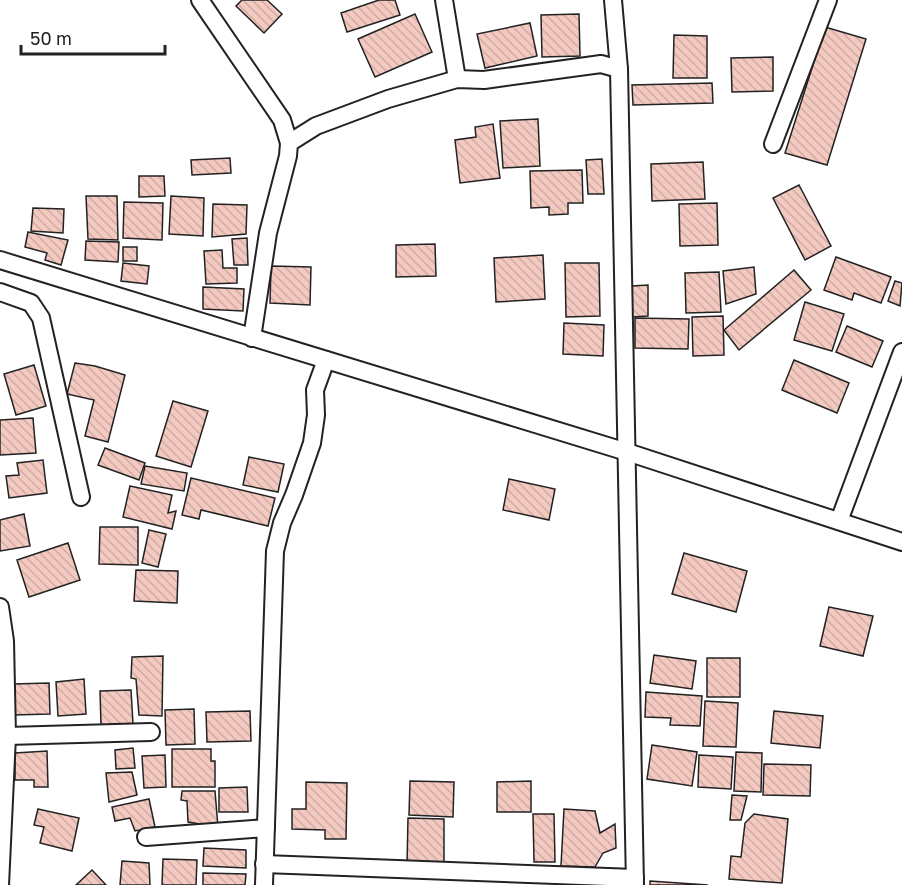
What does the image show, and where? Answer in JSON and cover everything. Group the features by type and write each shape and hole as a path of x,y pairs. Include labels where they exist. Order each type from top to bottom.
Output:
{"street":[{"path":"200,0 282,120 289,142 288,156 268,233 252,338"},
{"path":"444,0 457,79"},
{"path":"264,864 635,881 619,69 613,0"},
{"path":"773,144 828,0"},
{"path":"289,142 316,126 378,103 457,79 484,80 601,64 619,69"},
{"path":"0,260 627,452 902,542"},
{"path":"0,292 31,303 41,318 81,497"},
{"path":"839,521 902,352"},
{"path":"264,885 275,551 282,523 312,443 316,415 315,390 326,360"},
{"path":"0,607 5,641 7,736 0,885"},
{"path":"7,736 151,732"},
{"path":"146,837 266,828"}],"building":[{"path":"242,0 267,0 282,14 264,33 236,6"},
{"path":"379,0 395,0 400,15 347,32 341,13"},
{"path":"415,14 432,52 375,77 358,39"},
{"path":"579,14 580,56 542,57 541,15"},
{"path":"530,23 537,56 485,68 477,34"},
{"path":"825,27 866,39 827,165 785,153"},
{"path":"674,35 707,36 707,78 673,78"},
{"path":"773,57 773,91 732,92 731,58"},
{"path":"712,83 713,103 633,105 632,85"},
{"path":"538,119 540,166 503,168 500,121"},
{"path":"493,124 500,178 460,183 455,140 476,137 475,127"},
{"path":"230,158 231,173 192,175 191,160"},
{"path":"602,159 604,194 588,194 586,160"},
{"path":"703,162 705,199 652,201 651,164"},
{"path":"582,170 583,203 568,203 568,214 549,215 549,207 531,208 530,171"},
{"path":"139,176 164,176 165,196 139,197"},
{"path":"799,185 831,246 805,260 773,198"},
{"path":"86,196 117,196 118,240 88,239"},
{"path":"171,196 204,198 203,236 169,234"},
{"path":"124,202 163,203 162,240 123,238"},
{"path":"717,203 718,245 680,246 679,204"},
{"path":"213,204 247,205 246,234 212,237"},
{"path":"33,208 64,209 63,233 31,231"},
{"path":"28,232 68,240 61,265 45,260 47,253 25,247"},
{"path":"247,238 248,265 234,265 232,239"},
{"path":"86,241 119,242 118,262 85,260"},
{"path":"435,244 436,276 396,277 396,245"},
{"path":"123,247 137,247 137,261 123,261"},
{"path":"222,250 223,268 237,268 237,283 206,284 204,251"},
{"path":"543,255 545,299 496,302 494,258"},
{"path":"836,257 891,277 881,303 854,293 852,300 824,290"},
{"path":"123,263 149,266 147,284 121,281"},
{"path":"565,263 599,263 600,316 566,317"},
{"path":"271,266 311,267 310,305 270,303"},
{"path":"754,267 756,294 726,304 723,271"},
{"path":"794,270 811,290 739,350 724,330"},
{"path":"719,272 721,312 686,313 685,273"},
{"path":"895,281 902,283 900,306 888,301"},
{"path":"648,285 648,316 632,317 632,286"},
{"path":"203,287 244,289 243,311 203,309"},
{"path":"805,302 844,314 832,351 794,340"},
{"path":"723,316 724,355 693,356 692,317"},
{"path":"635,318 689,319 688,349 635,348"},
{"path":"564,323 604,325 603,356 563,354"},
{"path":"847,326 883,341 872,367 836,352"},
{"path":"794,360 849,383 837,413 782,390"},
{"path":"75,363 125,375 108,442 85,436 94,400 67,394"},
{"path":"34,365 46,406 16,415 4,374"},
{"path":"173,401 208,411 191,467 156,456"},
{"path":"33,418 36,453 0,455 0,420"},
{"path":"105,448 145,463 139,480 98,465"},
{"path":"249,457 284,464 278,492 243,485"},
{"path":"43,460 47,493 9,498 6,476 19,475 17,463"},
{"path":"145,466 187,473 184,491 141,484"},
{"path":"191,478 275,498 268,526 201,510 199,519 182,515"},
{"path":"509,479 555,489 549,520 503,510"},
{"path":"130,486 172,495 168,513 176,511 172,529 123,517"},
{"path":"24,514 30,546 0,551 0,520"},
{"path":"100,527 138,527 138,565 99,564"},
{"path":"149,530 166,534 158,567 142,563"},
{"path":"68,543 80,580 29,597 17,560"},
{"path":"684,553 747,571 736,612 672,594"},
{"path":"136,570 178,571 177,603 134,601"},
{"path":"829,607 873,616 863,656 820,646"},
{"path":"654,655 696,661 692,689 650,683"},
{"path":"163,656 162,716 139,715 136,679 131,678 132,657"},
{"path":"707,658 740,658 740,697 707,697"},
{"path":"84,679 86,714 58,716 56,682"},
{"path":"49,683 50,714 14,715 13,684"},
{"path":"131,690 133,724 101,725 100,691"},
{"path":"646,692 702,696 700,726 670,725 671,718 645,717"},
{"path":"705,701 738,703 736,747 703,746"},
{"path":"194,709 195,744 166,745 165,710"},
{"path":"250,711 251,741 207,742 206,712"},
{"path":"774,711 823,716 820,748 771,743"},
{"path":"652,745 697,752 692,786 647,779"},
{"path":"133,748 135,768 116,769 115,750"},
{"path":"172,749 211,749 211,761 215,761 215,787 172,787"},
{"path":"47,751 48,787 34,787 34,780 15,780 15,753"},
{"path":"736,752 762,753 761,792 734,791"},
{"path":"165,755 166,787 144,788 142,756"},
{"path":"699,755 733,757 731,789 698,787"},
{"path":"764,764 811,765 810,796 763,795"},
{"path":"132,772 137,795 109,802 106,773"},
{"path":"410,781 454,782 453,817 409,815"},
{"path":"531,781 531,812 497,812 497,782"},
{"path":"306,782 347,783 346,839 325,839 325,830 292,829 292,809 306,809"},
{"path":"247,787 248,812 219,812 219,788"},
{"path":"182,791 215,791 218,827 188,822 187,801 181,800"},
{"path":"732,795 747,796 741,820 730,820"},
{"path":"149,799 155,827 135,831 130,818 115,821 112,807"},
{"path":"38,809 79,818 72,851 40,843 44,827 34,825"},
{"path":"564,809 595,811 600,833 615,824 616,848 603,853 595,867 561,866"},
{"path":"533,814 554,814 555,862 534,862"},
{"path":"754,814 788,819 782,883 729,879 731,856 741,857 745,823"},
{"path":"408,818 444,819 444,866 407,865"},
{"path":"204,848 246,850 246,868 203,866"},
{"path":"163,859 197,860 196,885 162,885"},
{"path":"122,861 149,863 150,885 120,885"},
{"path":"92,870 106,885 76,885"},
{"path":"203,873 246,874 245,885 203,885"},
{"path":"650,881 708,885 650,885"}]}
